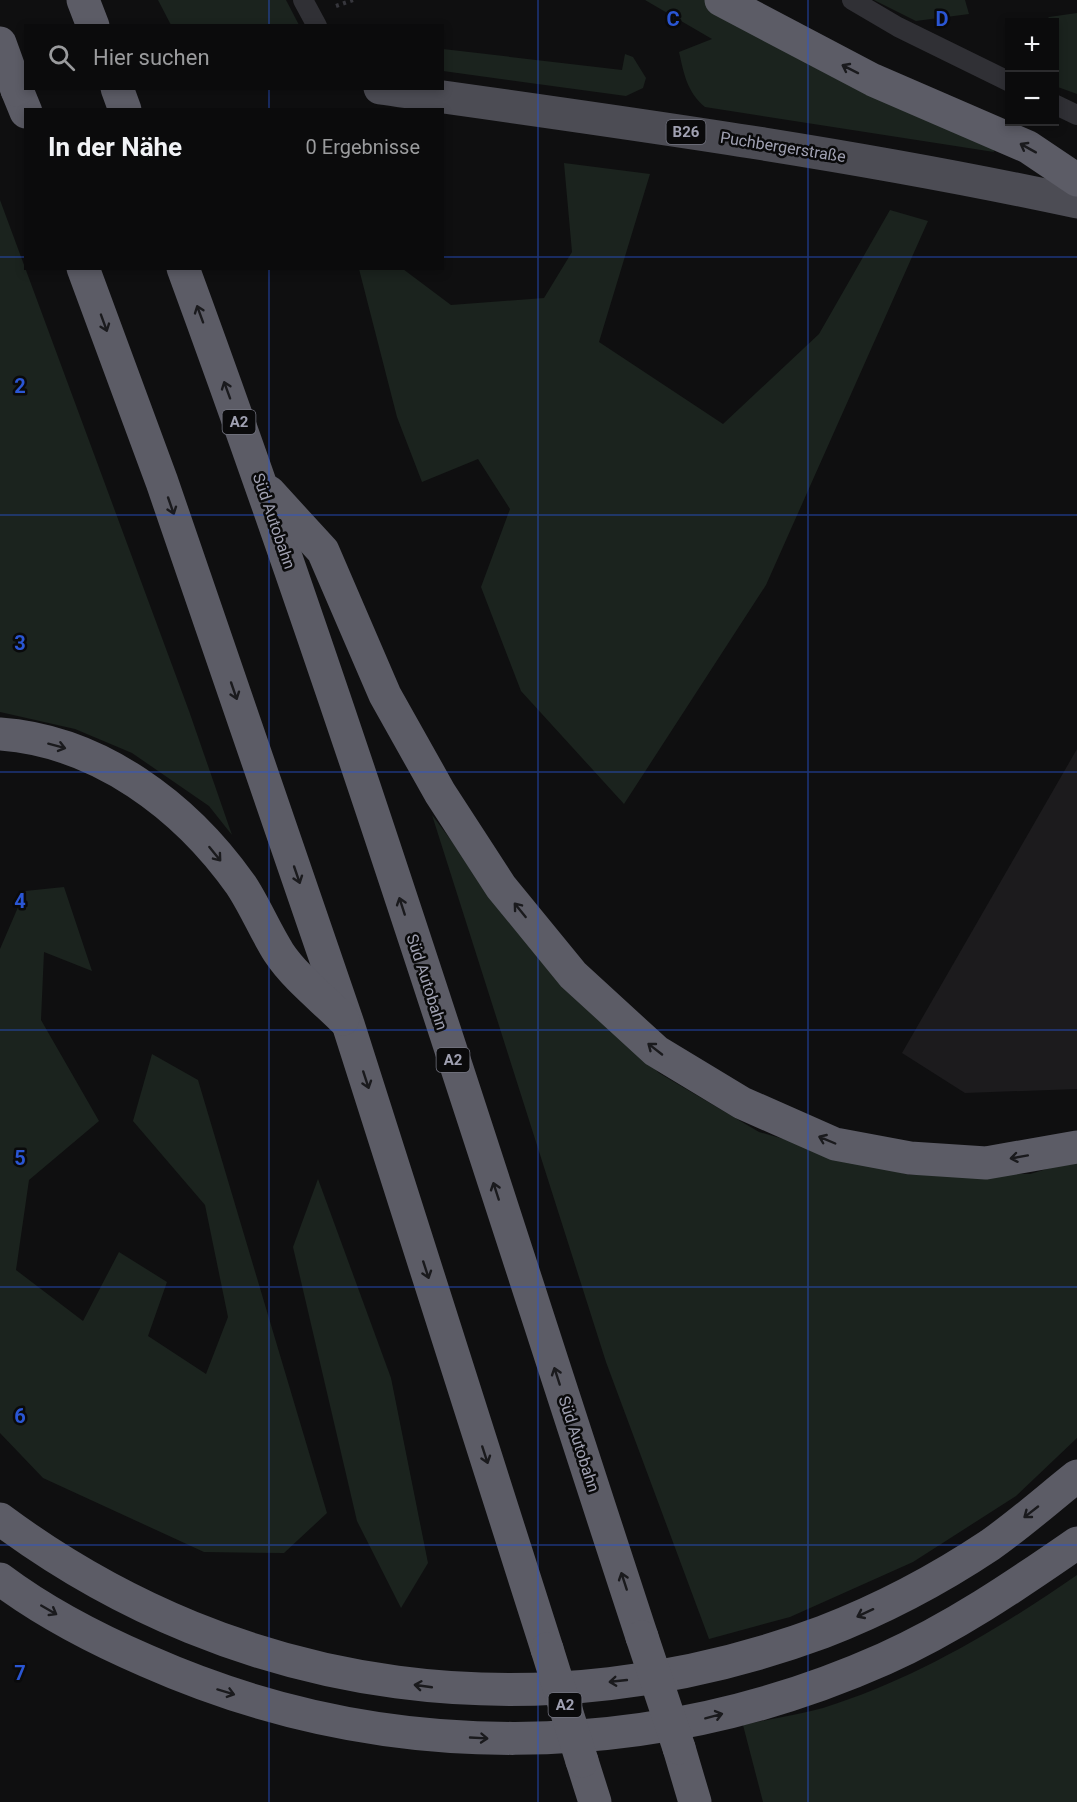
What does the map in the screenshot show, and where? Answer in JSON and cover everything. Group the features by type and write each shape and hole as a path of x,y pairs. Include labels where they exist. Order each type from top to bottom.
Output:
{"highway":[{"path":"83,0 92,24"},
{"path":"721,0 873,80 1029,147 1077,180"},
{"path":"0,43 21,101"},
{"name":"A2","path":"84,270 166,494 348,1024 595,1802"},
{"name":"Süd Autobahn","path":"184,270 262,484 695,1802"},
{"path":"262,484 323,551 385,695 440,793 501,887 573,975 656,1051 742,1103 836,1144 910,1158 986,1163 1077,1147"},
{"path":"0,734 62,746 112,767 162,799 200,836 241,886 280,954 348,1024"},
{"path":"0,1519 46,1553 128,1599 203,1633 356,1676 436,1688 538,1689 636,1679 736,1660 826,1631 906,1593 990,1545 1077,1476"},
{"path":"0,1579 109,1644 197,1683 302,1715 379,1730 486,1739 596,1735 687,1722 788,1696 884,1659 982,1609 1077,1543"}],"main road":[{"path":"0,56 24,58"},
{"name":"Puchbergerstraße","path":"394,90 662,128 829,155 990,183 1077,202"}],"lane":[{"path":"303,0 316,24"},
{"path":"852,0 898,27 1005,80"},
{"path":"1059,106 1077,115"}],"shaded area":[{"path":"158,0 286,0 298,24 170,24"},
{"path":"645,0 706,0 993,143 994,152 705,107 690,89 679,52 712,39"},
{"path":"874,0 965,0 969,14 916,21"},
{"path":"1077,13 1077,94 1059,87 1059,18 1049,17"},
{"path":"444,49 622,70 625,54 633,57 646,78 643,88 626,96 444,71"},
{"path":"564,163 650,174 599,342 723,424 819,334 890,210 928,221 766,585 624,804 521,691 481,587 510,509 478,459 422,482 397,417 359,270 404,270 451,305 544,298 572,252"},
{"path":"0,200 189,711 232,835 209,806 132,753 75,729 0,712"},
{"path":"1077,749 1077,1089 965,1093 902,1053"},
{"path":"432,815 544,963 659,1073 759,1132 909,1175 1030,1174 1077,1160 1077,1438 1016,1496 913,1562 790,1617 709,1639 606,1362"},
{"path":"64,887 92,971 44,952 41,1020 99,1121 29,1180 16,1270 83,1321 119,1252 167,1282 148,1336 206,1374 228,1317 205,1205 133,1121 152,1054 198,1080 327,1513 284,1553 204,1552 43,1478 0,1433 0,949 25,891"},
{"path":"318,1179 391,1378 428,1563 401,1608 357,1521 293,1247"},
{"path":"1077,1575 1077,1802 763,1802 743,1725 823,1708 890,1683 955,1651 1017,1615"}]}
